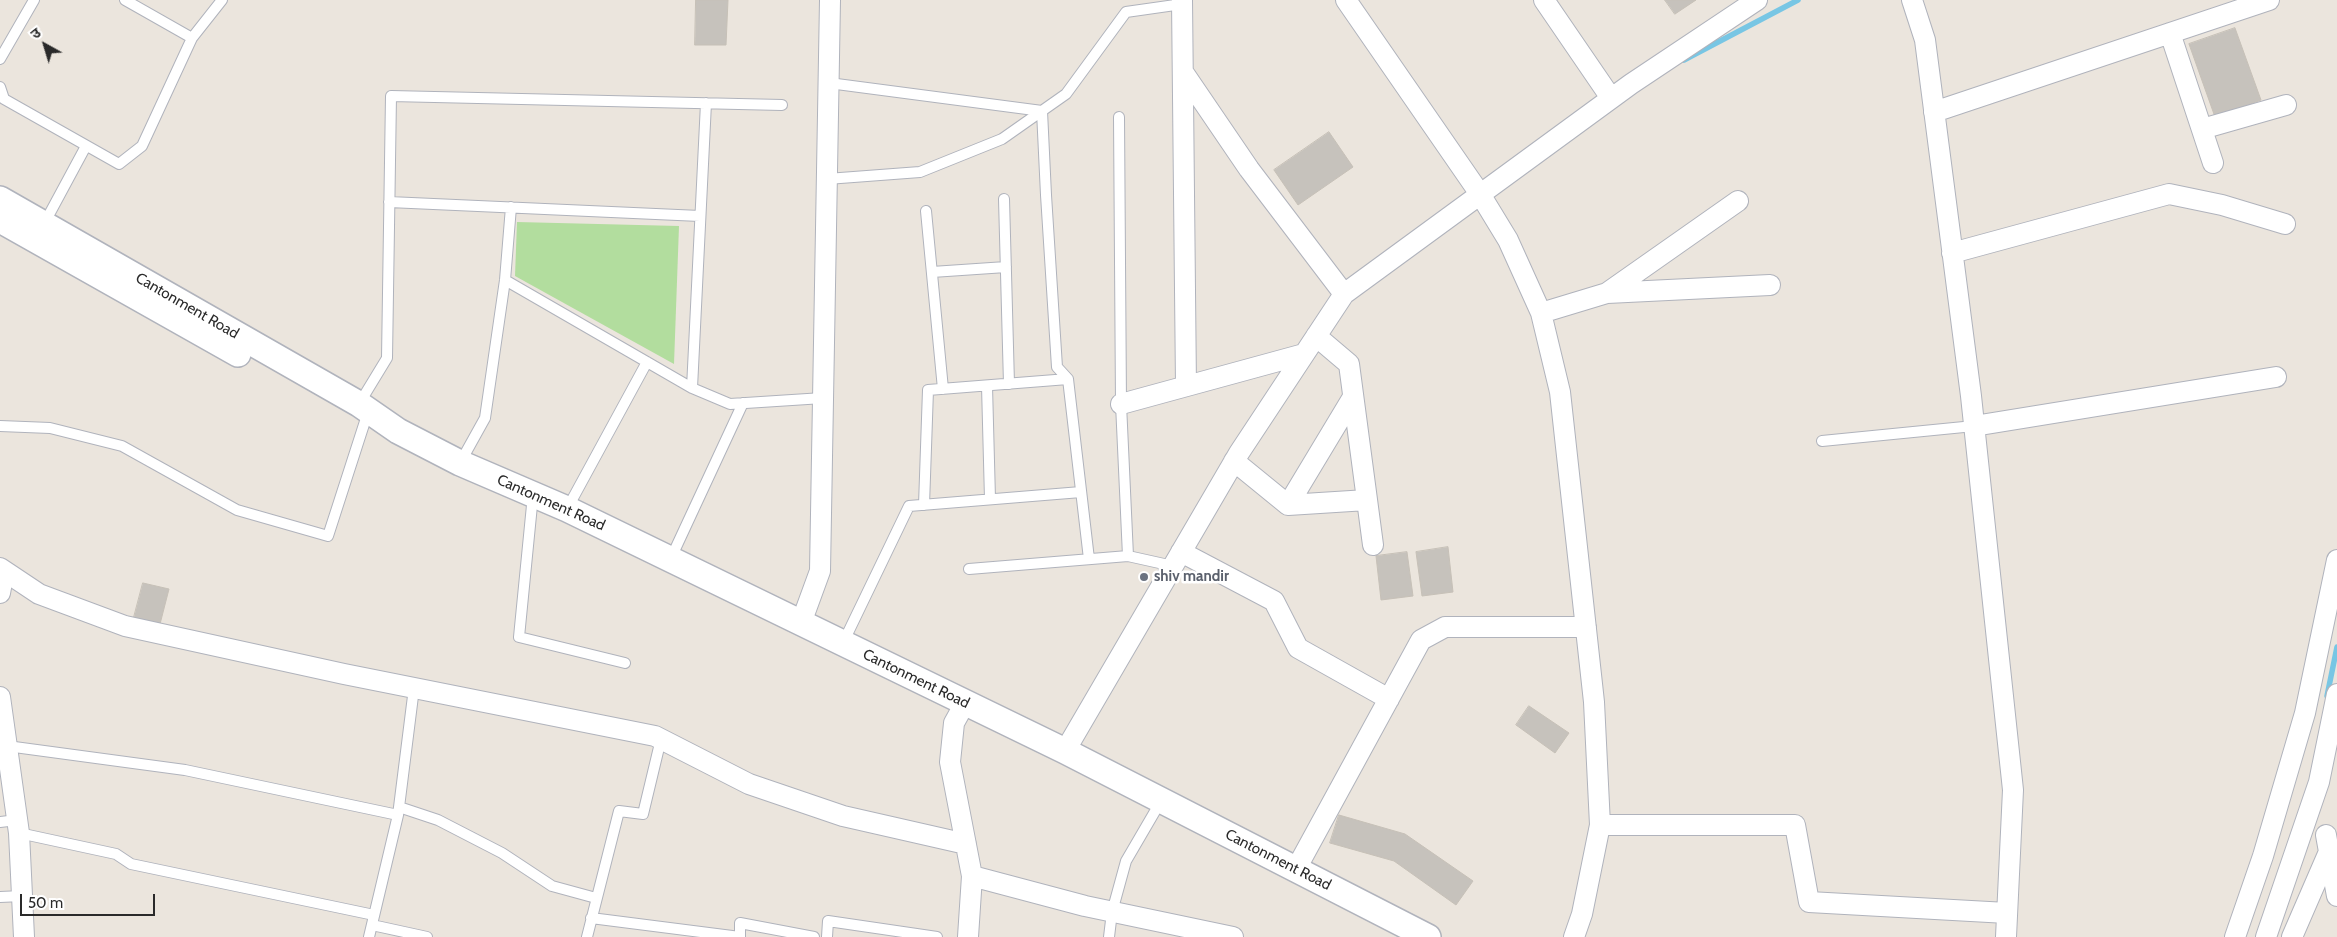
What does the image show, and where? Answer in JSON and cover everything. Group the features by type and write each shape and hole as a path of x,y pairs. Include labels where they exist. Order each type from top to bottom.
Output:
{"street":[{"path":"801,623 820,571 830,0"},
{"path":"1346,0 1480,194 1508,240 1541,313 1560,392 1594,702 1600,825 1582,914 1574,937"},
{"path":"1544,0 1611,98"},
{"path":"1065,751 1234,461 1344,294 1611,98 1757,0"},
{"path":"1912,0 1925,40 1974,426 2013,790 2006,937"},
{"path":"1934,112 2269,0"},
{"path":"1182,2 1186,386"},
{"path":"2170,33 2213,162"},
{"path":"1183,72 1249,169 1344,294"},
{"path":"2202,129 2286,105"},
{"path":"1952,253 2169,194 2222,204 2285,224"},
{"name":"Cantonment Road","path":"0,199 398,431 460,463 567,509 671,558 1065,751 1421,935"},
{"path":"1607,293 1738,201"},
{"name":"Cantonment Road","path":"0,220 167,315 364,412"},
{"path":"1541,313 1607,293 1770,285"},
{"path":"1316,336 1349,364 1373,545"},
{"path":"1121,404 1304,354"},
{"path":"1974,426 2276,377"},
{"path":"1288,505 1353,397"},
{"path":"1234,461 1288,505 1367,500"},
{"path":"1177,559 1274,601 1298,648 1389,699"},
{"path":"2234,937 2263,856 2305,713 2337,560"},
{"path":"0,592 2,569 39,594 125,626 414,688 661,738 749,784 843,816 966,844"},
{"path":"1296,869 1421,640 1445,627 1586,627"},
{"path":"2266,937 2319,782 2337,694"},
{"path":"0,697 7,746 12,825 22,896 24,937"},
{"path":"965,703 954,723 950,762 972,876 968,937"},
{"path":"1600,825 1795,825 1809,902 2007,913"},
{"path":"2292,937 2327,845 2337,896"},
{"path":"972,876 1185,932 1233,937"}],"lane":[{"path":"0,59 34,0"},
{"path":"125,0 192,38"},
{"path":"0,87 4,99 118,164 142,146 192,38 222,0"},
{"path":"827,179 920,172 1002,139 1066,94 1126,12 1182,2"},
{"path":"829,83 1042,111"},
{"path":"0,426 50,428 122,446 238,510 328,536 364,412 387,358 391,96 782,105"},
{"path":"692,388 706,103"},
{"path":"1042,111 1057,367 1068,379 1089,559"},
{"path":"1119,117 1121,404 1128,556"},
{"path":"44,224 86,146"},
{"path":"1004,199 1009,384"},
{"path":"390,202 700,216"},
{"path":"460,463 484,418 505,280 511,207"},
{"path":"926,211 943,389"},
{"path":"932,272 1006,267"},
{"path":"505,280 692,388 730,404 823,398"},
{"path":"567,509 647,362"},
{"path":"924,505 928,390 1068,379"},
{"path":"987,386 990,499"},
{"path":"671,558 743,403"},
{"path":"1822,441 1974,426"},
{"path":"843,643 909,506 1081,492"},
{"path":"533,495 519,637 625,663"},
{"path":"969,569 1128,556 1177,559"},
{"path":"369,937 399,811 414,688"},
{"path":"586,937 619,811 643,814 661,738"},
{"path":"7,746 185,770 438,820 502,854 552,886 596,898"},
{"path":"1108,937 1112,912 1126,861 1162,800"},
{"path":"12,825 116,854 131,864 373,920 427,937"},
{"path":"0,897 22,896"},
{"path":"592,918 740,937 740,923 814,937"},
{"path":"827,937 828,921 937,937"}],"green space":[{"path":"517,222 679,226 674,364 515,276"}],"building":[{"path":"696,0 728,0 726,45 695,45"},
{"path":"1665,0 1696,0 1675,14"},
{"path":"2235,28 2261,100 2215,117 2189,44"},
{"path":"1329,132 1353,167 1298,205 1274,170"},
{"path":"1448,547 1453,592 1422,596 1416,552"},
{"path":"1407,552 1413,596 1381,600 1376,556"},
{"path":"143,583 169,589 159,628 133,621"},
{"path":"1529,706 1569,733 1555,753 1516,725"},
{"path":"1339,815 1405,834 1473,881 1456,905 1394,861 1330,843"}],"waterway":[{"path":"1684,60 1798,0"},
{"path":"2327,696 2337,647"}],"place":[{"name":"shiv mandir","path":"1144,577"}]}
